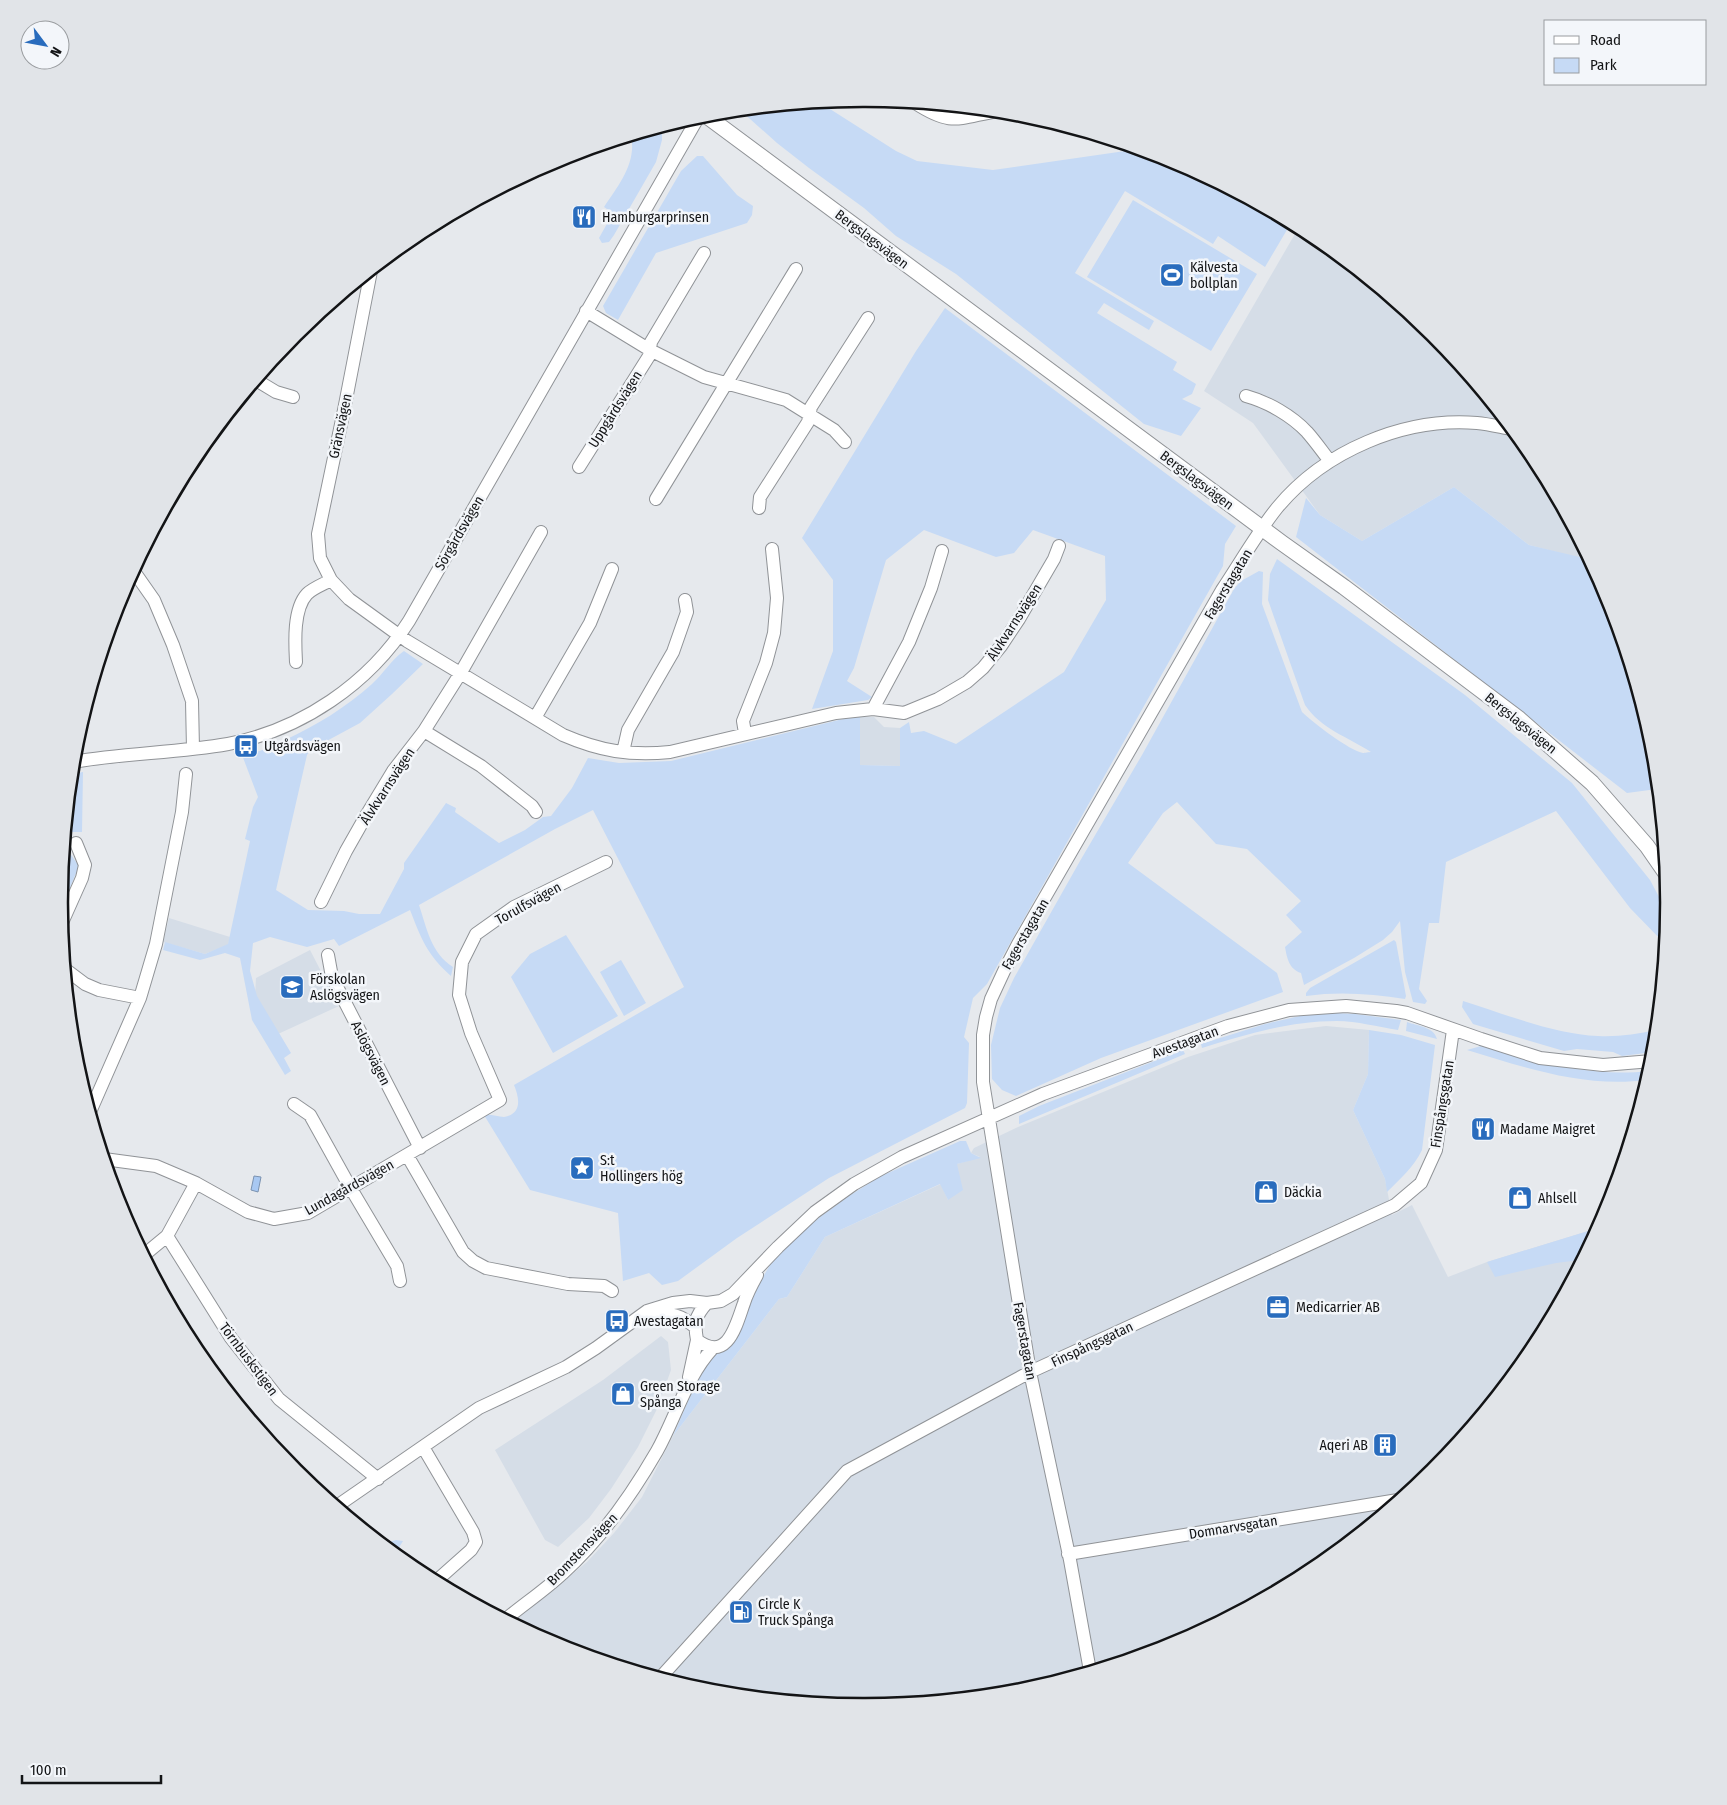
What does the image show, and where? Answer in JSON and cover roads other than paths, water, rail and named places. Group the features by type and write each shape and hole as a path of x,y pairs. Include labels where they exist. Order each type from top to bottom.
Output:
{"main road":[{"name":"Bergslagsvägen","path":"713,121 1263,529 1352,592 1518,718 1592,783 1647,846 1658,863"}],"street":[{"path":"924,109 932,114 959,120 977,115"},
{"name":"Sörgårdsvägen","path":"81,761 230,744 256,736 294,723 348,688 371,668 400,635 694,125"},
{"name":"Uppgårdsvägen","path":"579,467 649,356 651,342 704,253"},
{"path":"656,499 796,269"},
{"name":"Gränsvägen","path":"369,279 318,534 320,558 331,580 349,599 400,635"},
{"path":"586,311 650,350 704,377 786,400 834,430 845,442"},
{"path":"759,508 760,497 808,422 811,407 868,318"},
{"path":"261,383 276,392 293,397"},
{"path":"1246,396 1259,400 1290,418 1307,432 1330,460"},
{"name":"Fagerstagatan","path":"1089,1665 1030,1372 987,1119 982,1074 983,1035 991,999 1004,971 1222,590 1278,506 1306,478 1330,460 1394,431 1440,423 1478,423 1502,427"},
{"name":"Älvkvarnsvägen","path":"321,902 367,814 393,771 424,731 460,674 541,532"},
{"name":"Älvkvarnsvägen","path":"400,635 460,674 563,735 586,745 608,751 646,754 670,752 836,713 873,709 904,713 938,699 978,673 1001,646 1054,560 1058,546"},
{"path":"745,733 743,721 766,663 774,633 777,598 772,549"},
{"path":"873,709 909,642 931,588 942,551"},
{"path":"535,718 590,623 612,569"},
{"path":"138,577 154,600 192,701 193,749"},
{"path":"296,662 294,638 299,607 307,594 331,580"},
{"path":"623,752 628,730 673,652 687,612 685,600"},
{"path":"424,731 482,766 532,806 536,812"},
{"path":"94,1104 140,998 156,944 182,812 186,774"},
{"path":"68,909 82,878 85,866 76,843"},
{"name":"Torulfsvägen","path":"500,1100 472,1033 460,995 462,962 476,934 514,907 606,862"},
{"name":"Aslögsvägen","path":"328,955 332,977 420,1148"},
{"path":"71,973 85,984 99,990 140,998"},
{"name":"Avestagatan","path":"341,1503 479,1408 566,1367 647,1311 673,1303 690,1301 707,1304 721,1301 733,1294 797,1227 854,1184 902,1157 1043,1094 1228,1026 1289,1010 1346,1006 1407,1013 1540,1058 1603,1065 1643,1062"},
{"name":"Finspångsgatan","path":"665,1673 847,1471 1030,1372 1395,1205 1421,1183 1436,1150 1453,1030"},
{"name":"Lundagårdsvägen","path":"111,1160 156,1166 196,1183 248,1212 274,1219 308,1213 500,1100"},
{"path":"294,1104 310,1115 397,1266 400,1280"},
{"path":"407,1155 463,1252 473,1261 486,1268 520,1276 568,1284 604,1286 612,1291"},
{"path":"148,1251 167,1236 196,1183"},
{"name":"Törnbuskstigen","path":"167,1236 231,1338 279,1399 378,1479"},
{"name":"Avestagatan","path":"640,1317 664,1313 674,1314 686,1319 704,1345 713,1348 731,1338 750,1288 764,1262"},
{"path":"721,1301 729,1304 739,1319"},
{"path":"696,1334 697,1318 707,1304"},
{"name":"Bromstensvägen","path":"687,1386 696,1334"},
{"name":"Bromstensvägen","path":"510,1616 562,1574 606,1528 634,1490 658,1449 687,1386 706,1355 713,1348"},
{"path":"423,1447 473,1532 476,1542 471,1550 441,1577"},
{"name":"Domnarvsgatan","path":"1068,1554 1387,1502"}],"place":[{"name":"Hamburgarprinsen","path":"584,217"},
{"name":"Kälvesta bollplan","path":"1172,275"},
{"name":"Utgårdsvägen","path":"246,746"},
{"name":"Förskolan Aslögsvägen","path":"292,987"},
{"name":"Madame Maigret","path":"1483,1129"},
{"name":"S:t Hollingers hög","path":"582,1168"},
{"name":"Däckia","path":"1266,1192"},
{"name":"Ahlsell","path":"1520,1198"},
{"name":"Medicarrier AB","path":"1278,1307"},
{"name":"Avestagatan","path":"617,1321"},
{"name":"Green Storage Spånga","path":"623,1394"},
{"name":"Aqeri AB","path":"1385,1445"},
{"name":"Circle K Truck Spånga","path":"741,1612"}]}
